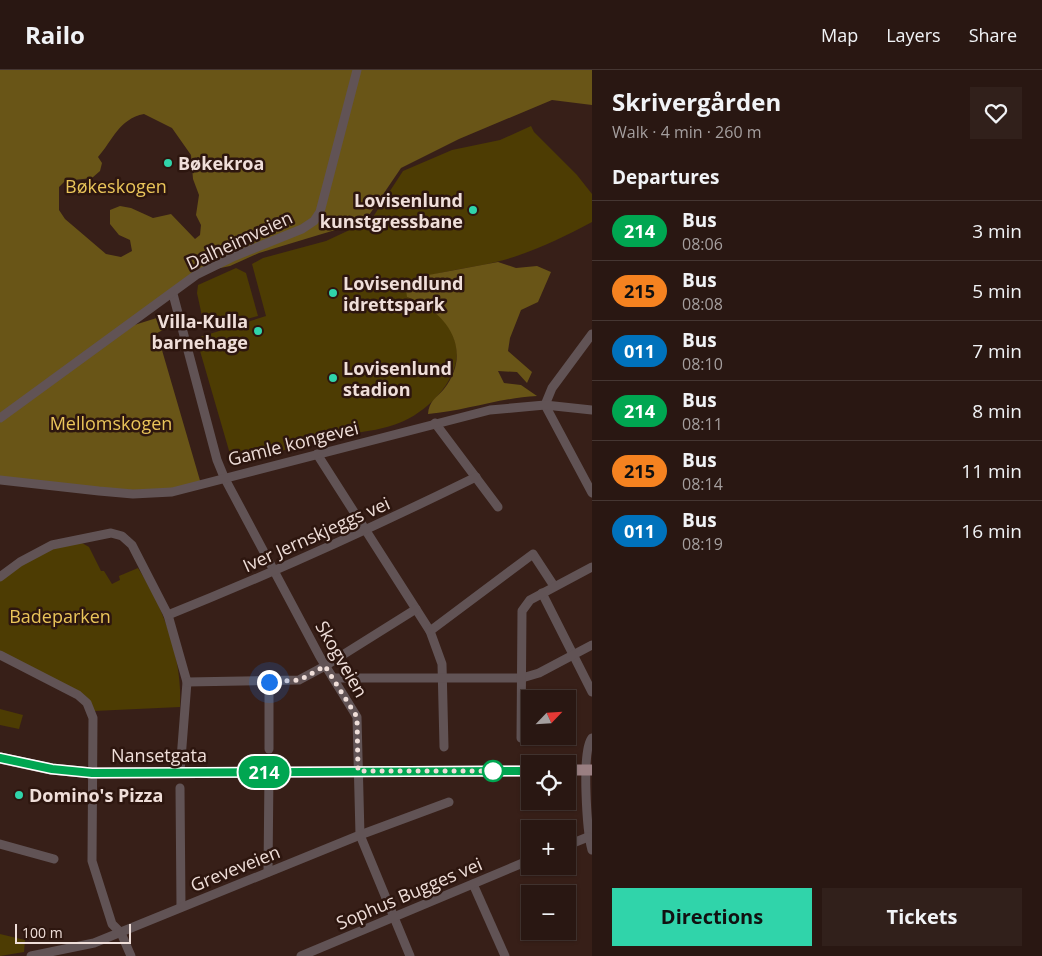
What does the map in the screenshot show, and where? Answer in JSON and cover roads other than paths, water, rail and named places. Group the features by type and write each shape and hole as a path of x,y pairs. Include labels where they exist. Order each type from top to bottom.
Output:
{"main road":[{"name":"Nansetgata","path":"0,758 52,769 92,773 521,771"},
{"path":"576,770 589,770"}],"street":[{"name":"Dalheimveien","path":"172,294 196,276 235,256 302,229 314,222 320,212 357,70"},
{"path":"0,418 172,294"},
{"name":"Skogveien","path":"172,294 217,460 224,478 325,666 357,717 360,835 410,956"},
{"path":"592,334 552,388 545,405 592,493"},
{"name":"Gamle kongevei","path":"0,480 133,494 172,492 490,410 545,405 592,410"},
{"path":"435,423 498,507"},
{"path":"317,454 430,631 440,656 444,678 444,746"},
{"name":"Iver Jernskjeggs vei","path":"168,615 275,572 366,532 476,477"},
{"path":"0,576 20,562 52,545 111,533 122,536 136,550 168,615 187,682 180,772"},
{"path":"430,631 533,554 554,586"},
{"path":"522,690 522,611 530,600 592,567"},
{"path":"542,593 592,692"},
{"path":"187,682 300,680 416,609"},
{"path":"333,678 522,678 539,673 592,645"},
{"path":"0,655 78,695 87,703 92,718 92,861 112,924 121,933 130,956"},
{"path":"269,682 269,748"},
{"path":"592,738 587,746 589,770 588,837 592,850"},
{"path":"268,872 269,772"},
{"path":"180,788 181,907"},
{"name":"Greveveien","path":"35,956 94,943 121,933 360,835 449,802"},
{"path":"576,842 588,837"},
{"path":"0,844 54,860"},
{"name":"Sophus Bugges vei","path":"305,955 521,864"},
{"path":"473,884 505,956"}],"place":[{"name":"Bøkekroa","path":"168,163"},
{"name":"Lovisenlund kunstgressbane","path":"473,210"},
{"name":"Lovisendlund idrettspark","path":"333,293"},
{"name":"Villa-Kulla barnehage","path":"258,331"},
{"name":"Lovisenlund stadion","path":"333,378"},
{"name":"Domino's Pizza","path":"19,795"}],"park label":[{"name":"Bøkeskogen","path":"116,186"},
{"name":"Mellomskogen","path":"111,423"},
{"name":"Badeparken","path":"60,616"}]}
